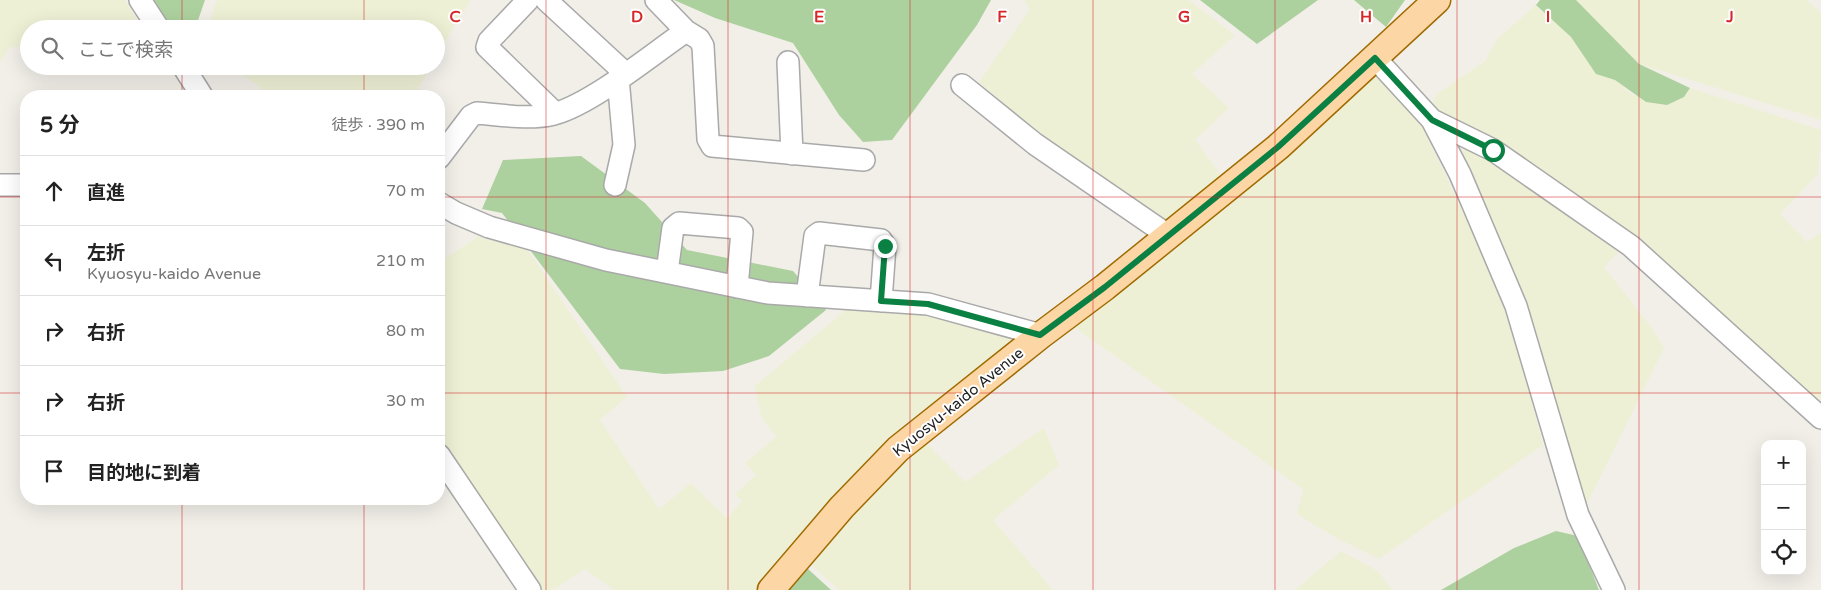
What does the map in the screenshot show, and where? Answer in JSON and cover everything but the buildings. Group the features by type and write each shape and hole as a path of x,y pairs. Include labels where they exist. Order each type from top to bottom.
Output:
{"main road":[{"name":"Kyuosyu-kaido Avenue","path":"770,590 812,544 842,507 898,449 1040,335 1169,236 1278,147 1437,0"}],"street":[{"path":"140,0 153,20"},
{"path":"528,0 489,42 488,47 555,113"},
{"path":"546,0 622,76 624,145 614,185"},
{"path":"656,0 686,31 699,39 703,46 708,139 712,146 864,160"},
{"path":"445,150 471,116 478,113 534,117 555,113 589,98 686,31"},
{"path":"1375,58 1432,120 1460,174 1516,306 1578,515 1614,590"},
{"path":"788,62 792,154"},
{"path":"189,75 198,90"},
{"path":"962,85 1035,144 1169,236"},
{"path":"1432,120 1493,150 1631,246 1821,418"},
{"path":"0,186 20,185"},
{"path":"445,207 490,227 606,260 768,293 928,304 1040,335"},
{"path":"667,272 673,228 679,223 738,228 742,232 737,287"},
{"path":"807,296 815,236 819,233 881,240 885,246 881,301"},
{"path":"445,464 530,590"}],"green space":[{"path":"0,0 125,0 137,20 20,20 20,46 9,48 0,63"},
{"path":"143,0 205,0 198,20 157,20"},
{"path":"217,0 471,0 445,42 445,20 210,20"},
{"path":"674,0 991,0 977,25 892,140 863,142 839,115 793,43 715,18"},
{"path":"1024,0 1189,0 1235,35 1192,74 1229,108 1195,140 1225,180 1168,222 1050,143 979,82 1030,9"},
{"path":"1200,0 1318,0 1257,44"},
{"path":"1354,0 1405,0 1386,27"},
{"path":"1540,0 1576,0 1639,64 1690,88 1684,97 1667,105 1646,102 1615,80 1596,74 1571,37 1536,5"},
{"path":"1576,0 1807,0 1821,13 1821,120 1639,64"},
{"path":"1536,5 1571,37 1596,74 1615,80 1633,95 1684,97 1690,88 1821,130 1818,174 1780,214 1807,242 1821,233 1821,411 1482,136 1431,106 1437,94 1485,61 1498,38"},
{"path":"244,75 426,75 417,90 263,90"},
{"path":"1376,76 1422,126 1506,303 1543,445 1379,559 1338,539 1297,514 1303,489 1074,327 1245,190"},
{"path":"1470,144 1623,248 1604,267 1652,328 1664,348 1585,508 1459,154"},
{"path":"581,156 645,203 687,250 793,271 826,310 769,356 723,371 664,374 620,369 502,213 482,209 503,160"},
{"path":"478,237 527,249 627,397 600,420 659,509 691,483 727,518 742,501 735,494 756,475 745,463 776,437 762,418 754,387 848,308 918,309 1018,336 804,540 758,590 614,590 585,569 553,590 542,590 445,445 445,258"},
{"path":"1044,428 1059,465 993,520 1053,590 839,590 809,563 876,484 925,442 965,482"},
{"path":"1556,531 1578,536 1599,590 1441,590 1514,548"},
{"path":"1341,551 1378,571 1392,590 1295,590"},
{"path":"808,569 831,590 787,590"}],"route":[{"path":"885,246 881,301 911,301 928,304 1040,335 1105,287 1278,147 1375,58 1432,120 1493,150"}]}
